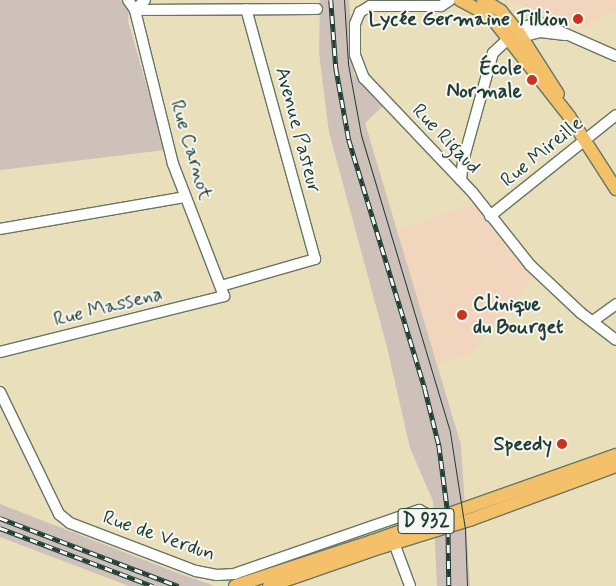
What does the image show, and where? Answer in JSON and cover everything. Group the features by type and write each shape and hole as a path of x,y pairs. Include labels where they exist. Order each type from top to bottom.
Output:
{"main road":[{"path":"460,0 479,10 513,36"},
{"path":"483,0 501,12 513,36 616,188"},
{"name":"D 932","path":"235,586 616,455"},
{"name":"D 932","path":"268,586 394,543 472,519 616,466"}],"street":[{"path":"128,0 135,10"},
{"path":"135,10 145,0"},
{"name":"Rue Rigaud","path":"450,0 441,6 364,8 360,12 355,24 355,55 364,78 461,180 530,265 616,340"},
{"name":"Avenue Pasteur","path":"246,9 315,259"},
{"path":"135,10 317,9"},
{"name":"Rue Carnot","path":"135,10 173,164 223,291"},
{"path":"461,180 463,161 493,53 522,27 541,23 616,56"},
{"name":"Rue Mireille","path":"490,216 616,115"},
{"path":"0,229 185,197"},
{"name":"Rue Massena","path":"0,352 223,291 315,259"},
{"path":"592,321 616,304"},
{"name":"Rue de Verdun","path":"0,392 59,514 70,523 196,571 217,575 234,574 418,510 434,518"},
{"path":"394,543 410,586"}],"shaded area":[{"path":"0,0 130,0 128,21 165,150 0,170"},
{"path":"320,0 349,0 354,74 383,106 365,123 461,445 470,586 437,586 433,501 410,448 387,347 329,132 319,53"},
{"name":"Lycée Germaine Tillion","path":"511,0 616,0 616,9 582,29"},
{"name":"Clinique du Bourget","path":"475,204 534,277 471,353 438,365 396,231"},
{"path":"0,504 215,586 129,586 0,537"}],"tram line":[{"path":"344,0 348,64 361,135 450,432 465,529 467,586"}],"railway":[{"path":"331,0 336,68 349,140 425,389 439,445 448,513 449,586"},
{"path":"0,518 178,586"},
{"path":"0,528 153,586"}],"place":[{"name":"Lycée Germaine Tillion","path":"578,19"},
{"name":"École Normale","path":"532,80"},
{"name":"Clinique du Bourget","path":"462,315"},
{"name":"Speedy","path":"562,444"}]}
